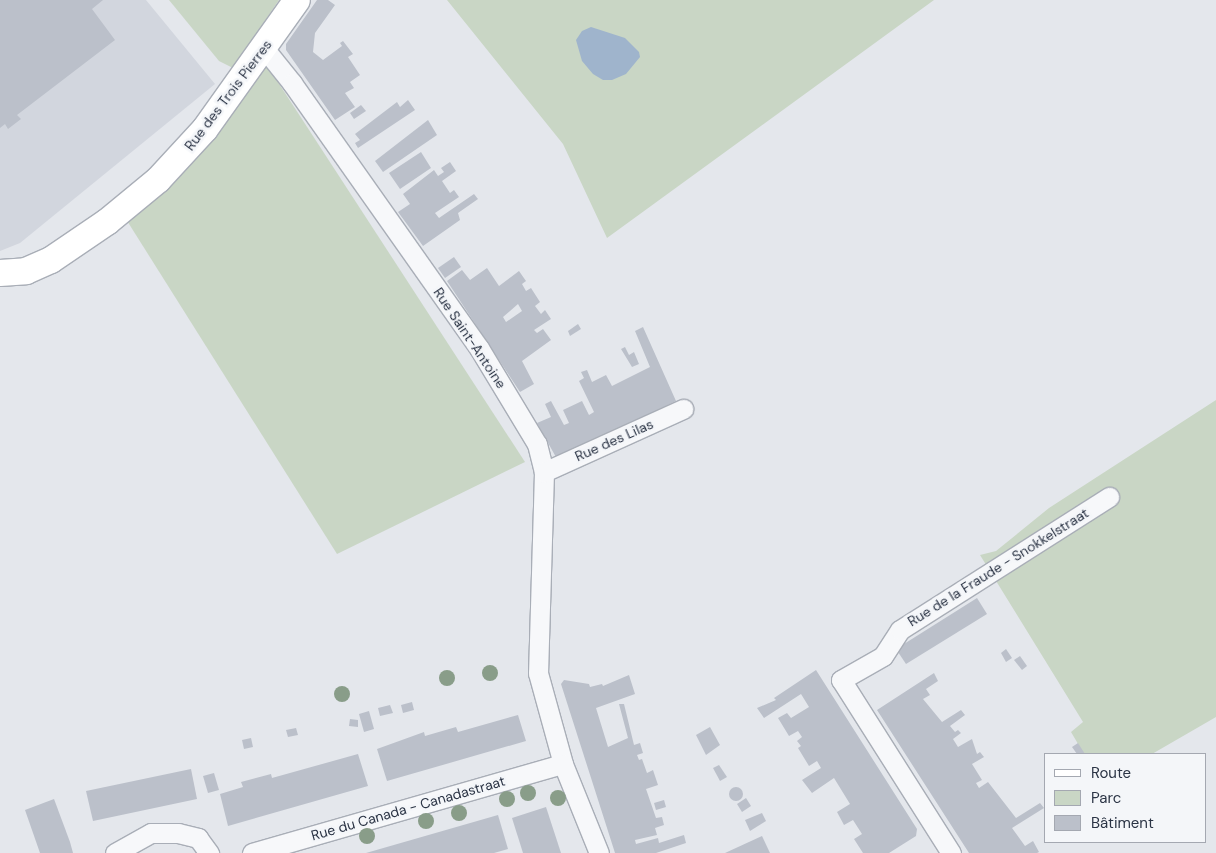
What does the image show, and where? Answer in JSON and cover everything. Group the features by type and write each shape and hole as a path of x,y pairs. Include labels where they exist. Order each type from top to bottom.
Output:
{"street":[{"name":"Rue des Trois Pierres","path":"0,273 26,270 51,260 132,203 184,155 264,48 297,0"},
{"name":"Rue Saint-Antoine","path":"264,48 292,83 479,348 537,444 544,472 538,673 563,764 599,853"},
{"name":"Rue des Lilas","path":"544,472 683,409"},
{"name":"Rue de la Fraude - Snokkelstraat","path":"952,853 841,680 883,656 900,630 1109,497"},
{"name":"Rue du Canada - Canadastraat","path":"252,853 563,764"},
{"path":"115,853 151,833 178,833 198,838 208,853"}],"shaded area":[{"path":"0,0 146,0 215,84 20,243 0,251"}],"green space":[{"path":"169,0 279,0 233,68 219,61"},
{"path":"447,0 934,0 607,238 563,144"},
{"path":"261,61 272,73 525,462 337,554 124,216"},
{"path":"1216,400 1216,717 1154,753 1083,753 1071,732 1083,722 980,555 996,551 1049,508"}],"water":[{"path":"591,27 625,38 639,52 640,57 626,74 612,80 603,80 593,74 582,61 576,40 582,31"}],"building":[{"path":"0,0 103,0 92,9 115,40 17,115 21,119 8,129 5,124 0,128"},
{"path":"317,0 328,0 335,5 315,33 313,52 323,60 342,46 340,43 343,41 353,54 348,57 360,75 350,82 354,88 345,93 355,107 335,120 286,50 286,44"},
{"path":"408,100 415,110 358,148 355,143 360,140 355,134 397,102 400,107"},
{"path":"361,105 366,111 354,119 350,113"},
{"path":"428,120 437,135 383,172 375,161"},
{"path":"421,152 431,168 400,189 389,173"},
{"path":"450,162 456,171 442,181 450,193 454,190 459,197 435,213 439,218 474,194 478,199 458,213 460,220 423,246 398,212 410,204 403,194 434,170 438,176 444,172 441,168"},
{"path":"454,257 461,267 445,278 438,268"},
{"path":"487,268 499,286 519,271 526,281 522,284 526,291 531,288 540,302 535,306 541,314 545,310 551,319 534,330 537,333 543,329 551,340 522,361 534,384 520,392 447,281 462,270 470,280","holes":["518,304 522,311 506,322 503,317"]},
{"path":"578,324 581,329 570,336 568,331"},
{"path":"643,327 676,401 557,459 537,423 551,417 545,404 551,401 564,425 569,423 563,410 582,401 589,415 594,412 579,381 584,378 581,372 587,370 592,382 606,375 612,386 650,367 635,331"},
{"path":"625,347 629,355 634,352 639,364 632,367 621,349"},
{"path":"977,598 987,614 906,664 896,649"},
{"path":"1006,649 1012,658 1006,662 1001,653"},
{"path":"1020,656 1027,666 1022,670 1014,660"},
{"path":"816,670 917,829 916,836 889,853 863,853 854,839 862,834 853,820 844,825 837,812 850,804 834,778 812,793 802,780 821,768 817,761 809,766 798,748 801,746 797,741 802,737 798,731 789,736 778,718 787,713 791,718 809,707 801,694 764,718 757,708 776,700 774,698"},
{"path":"934,673 938,681 926,689 930,695 923,699 942,722 961,710 965,715 950,726 955,732 958,730 961,733 953,739 958,747 972,739 977,754 980,752 984,757 972,764 982,780 976,783 979,788 988,782 1016,818 1040,803 1044,808 1012,828 1025,846 1033,841 1039,852 969,853 877,710"},
{"path":"629,675 635,694 596,708 608,747 628,738 619,704 624,704 634,745 640,743 643,753 637,755 639,760 642,759 647,773 653,770 658,785 646,789 656,818 662,817 664,825 655,828 657,835 635,840 636,844 658,838 659,843 684,835 686,843 656,853 615,853 561,684 564,680 589,684 590,687 602,684 603,686"},
{"path":"412,702 414,710 403,713 401,705"},
{"path":"390,705 393,713 380,716 378,708"},
{"path":"369,711 374,729 364,732 359,714"},
{"path":"518,715 526,741 387,781 377,749 424,732 425,736 456,727 458,732"},
{"path":"350,719 358,720 358,727 349,726"},
{"path":"710,727 720,745 706,755 696,735"},
{"path":"296,728 298,735 288,737 286,730"},
{"path":"251,738 253,747 244,749 242,740"},
{"path":"1078,743 1084,753 1076,753 1072,747"},
{"path":"358,754 368,786 228,826 220,794 243,787 241,782 271,774 272,778"},
{"path":"719,765 727,777 720,781 713,768"},
{"path":"191,769 197,799 93,821 86,791"},
{"path":"214,773 219,790 208,793 203,776"},
{"path":"733,787 739,787 743,794 739,801 733,801 729,797 729,791"},
{"path":"746,798 751,806 742,812 737,804"},
{"path":"54,799 73,853 40,853 25,810"},
{"path":"664,800 666,807 656,810 654,803"},
{"path":"546,807 561,853 523,853 512,818"},
{"path":"762,813 766,821 750,831 745,820"},
{"path":"498,815 508,849 494,853 366,853"},
{"path":"762,836 770,853 725,853"}]}
